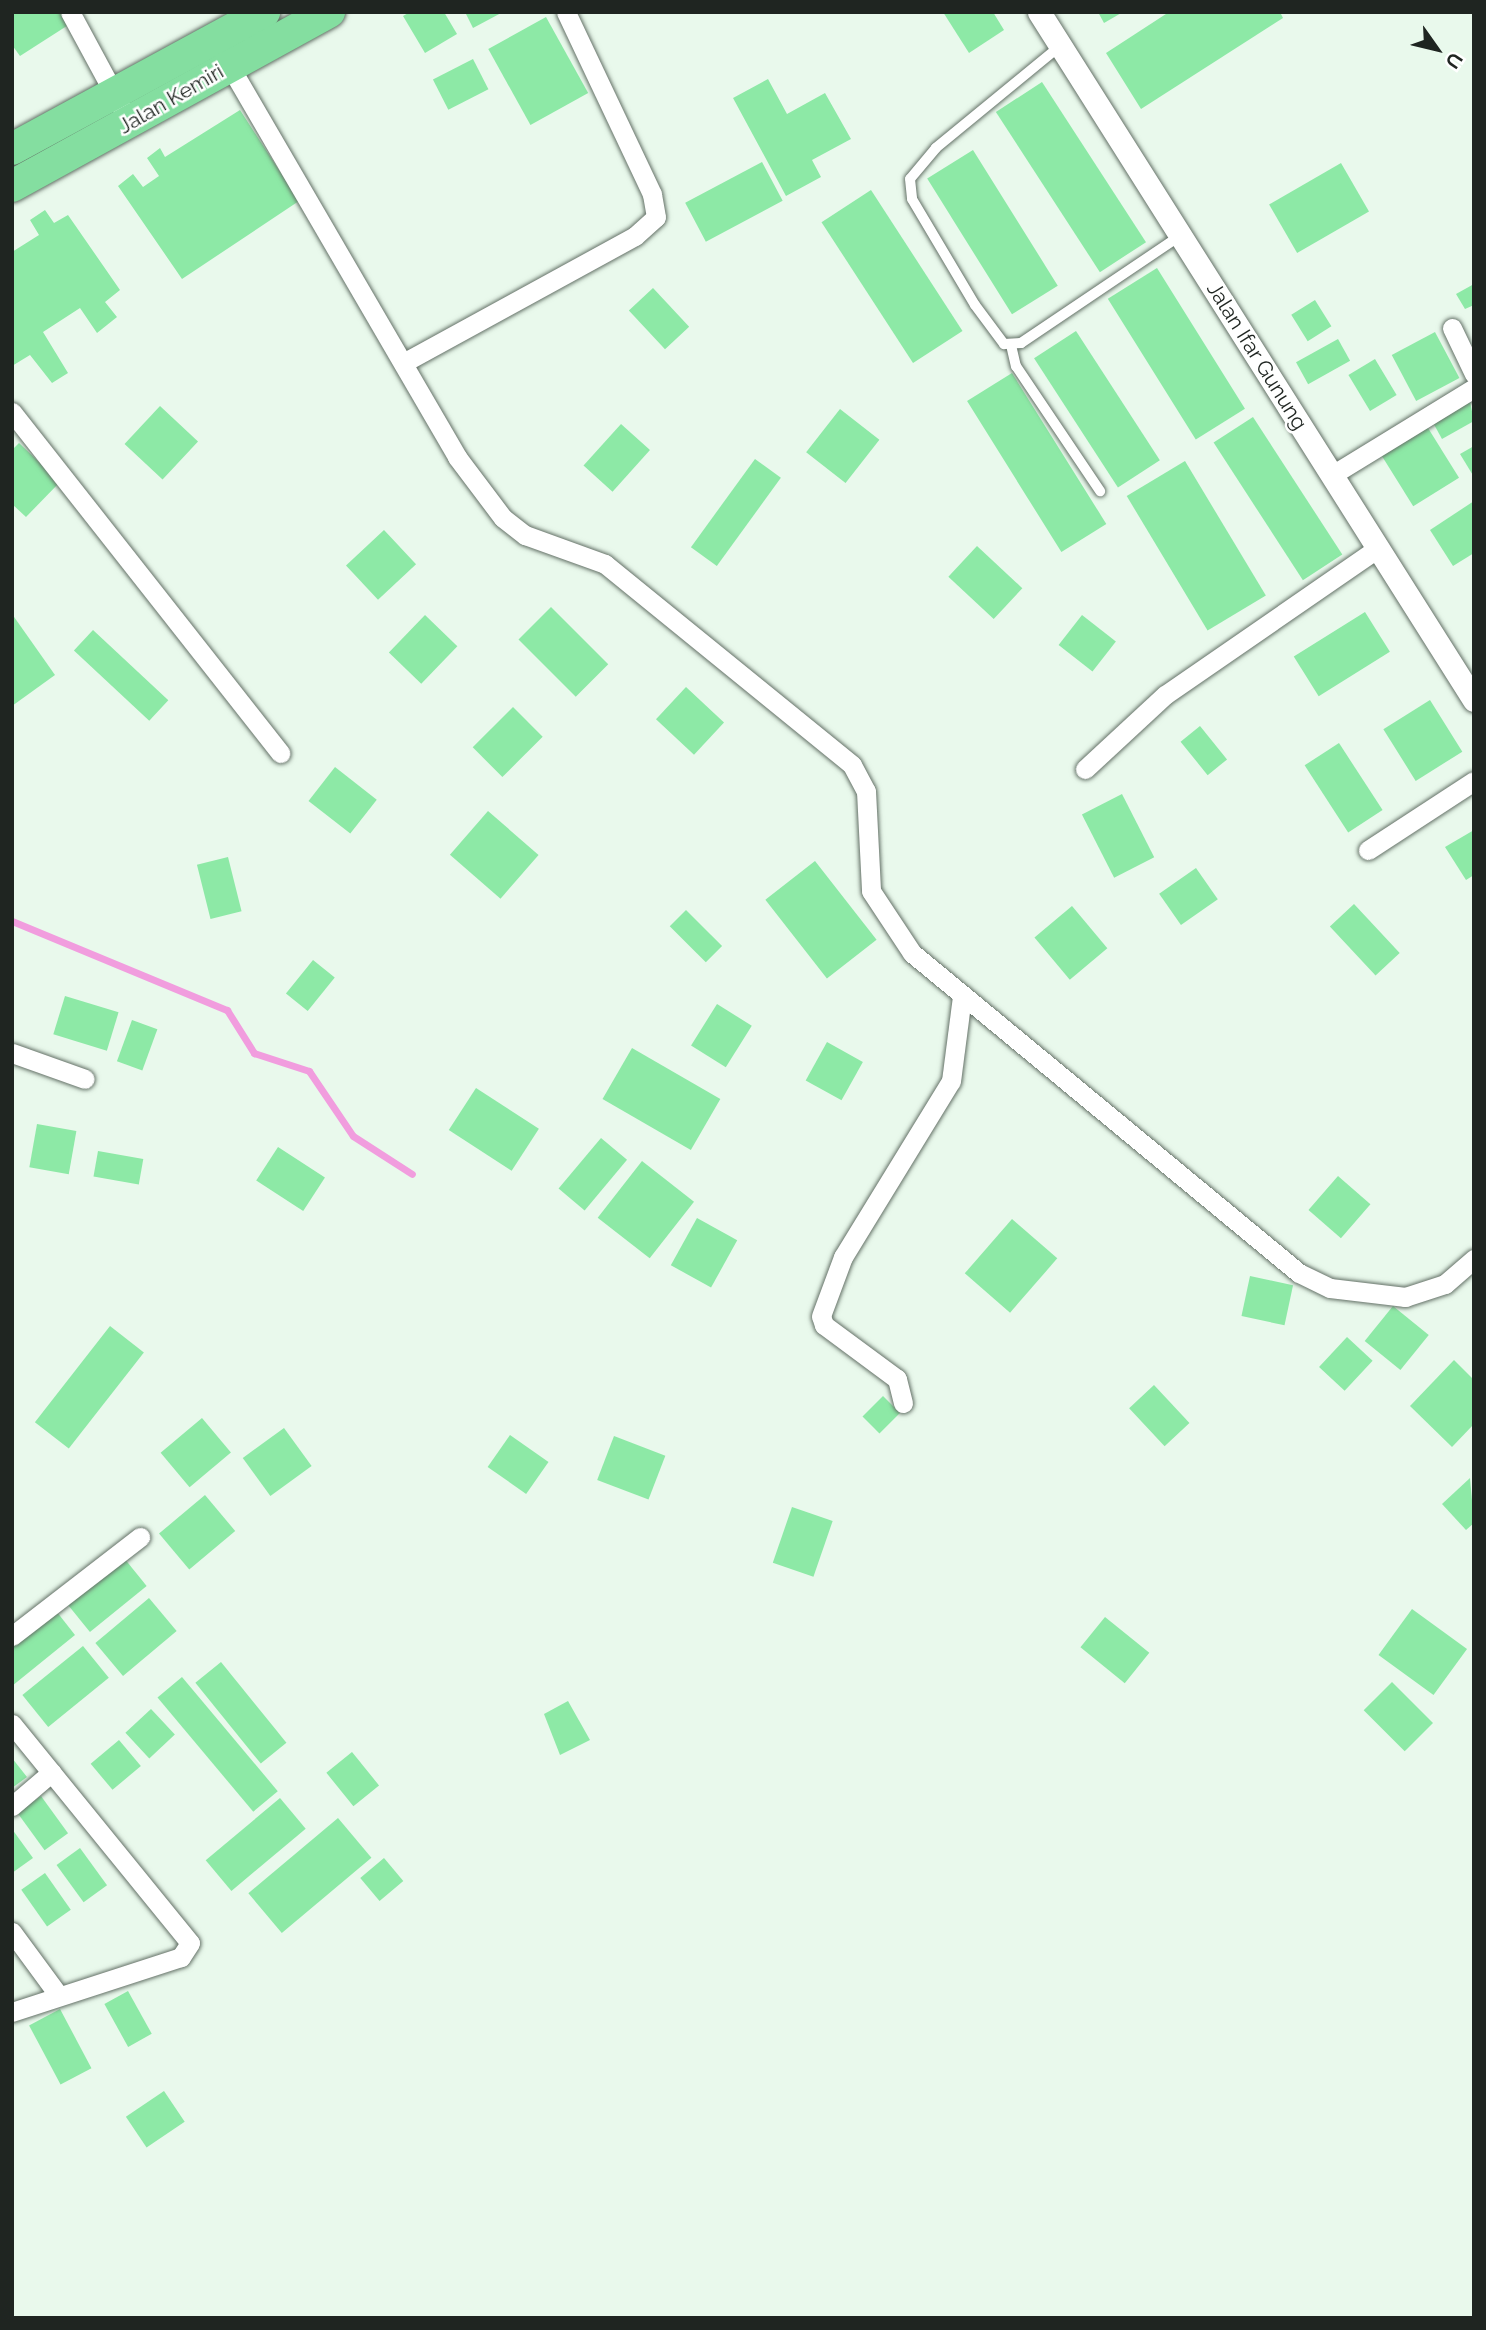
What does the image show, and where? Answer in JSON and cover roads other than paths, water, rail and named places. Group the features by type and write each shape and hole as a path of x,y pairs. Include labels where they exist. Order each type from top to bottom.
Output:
{"highway":[{"name":"Jalan Kemiri","path":"12,186 130,123 222,52 264,12"},
{"name":"Jalan Kemiri","path":"12,149 116,94 330,12"}],"street":[{"path":"70,12 130,123"},
{"path":"403,363 635,236 656,217 652,194 566,12"},
{"name":"Jalan Ifar Gunung","path":"1039,12 1474,700"},
{"path":"222,52 457,457 503,518 525,536 605,564 852,765 866,791 871,891 912,953 1299,1273 1330,1288 1405,1297 1445,1284 1474,1259"},
{"path":"1452,328 1474,374"},
{"path":"1332,475 1474,388"},
{"path":"12,412 280,752"},
{"path":"1085,769 1165,695 1378,548"},
{"path":"1368,850 1474,781"},
{"path":"903,1403 897,1379 824,1325 821,1316 843,1258 951,1081 962,996"},
{"path":"12,1053 85,1079"},
{"path":"12,1636 140,1537"},
{"path":"12,1724 190,1943 181,1957 12,2012"},
{"path":"12,1806 52,1772"},
{"path":"12,1932 59,1996"}],"lane":[{"path":"1060,46 936,148 911,179 912,200 998,338 1011,345 1016,366 1100,491"},
{"path":"1011,345 1182,235"}],"waterway":[{"path":"12,921 227,1010 254,1053 309,1071 353,1136 412,1174"}]}
